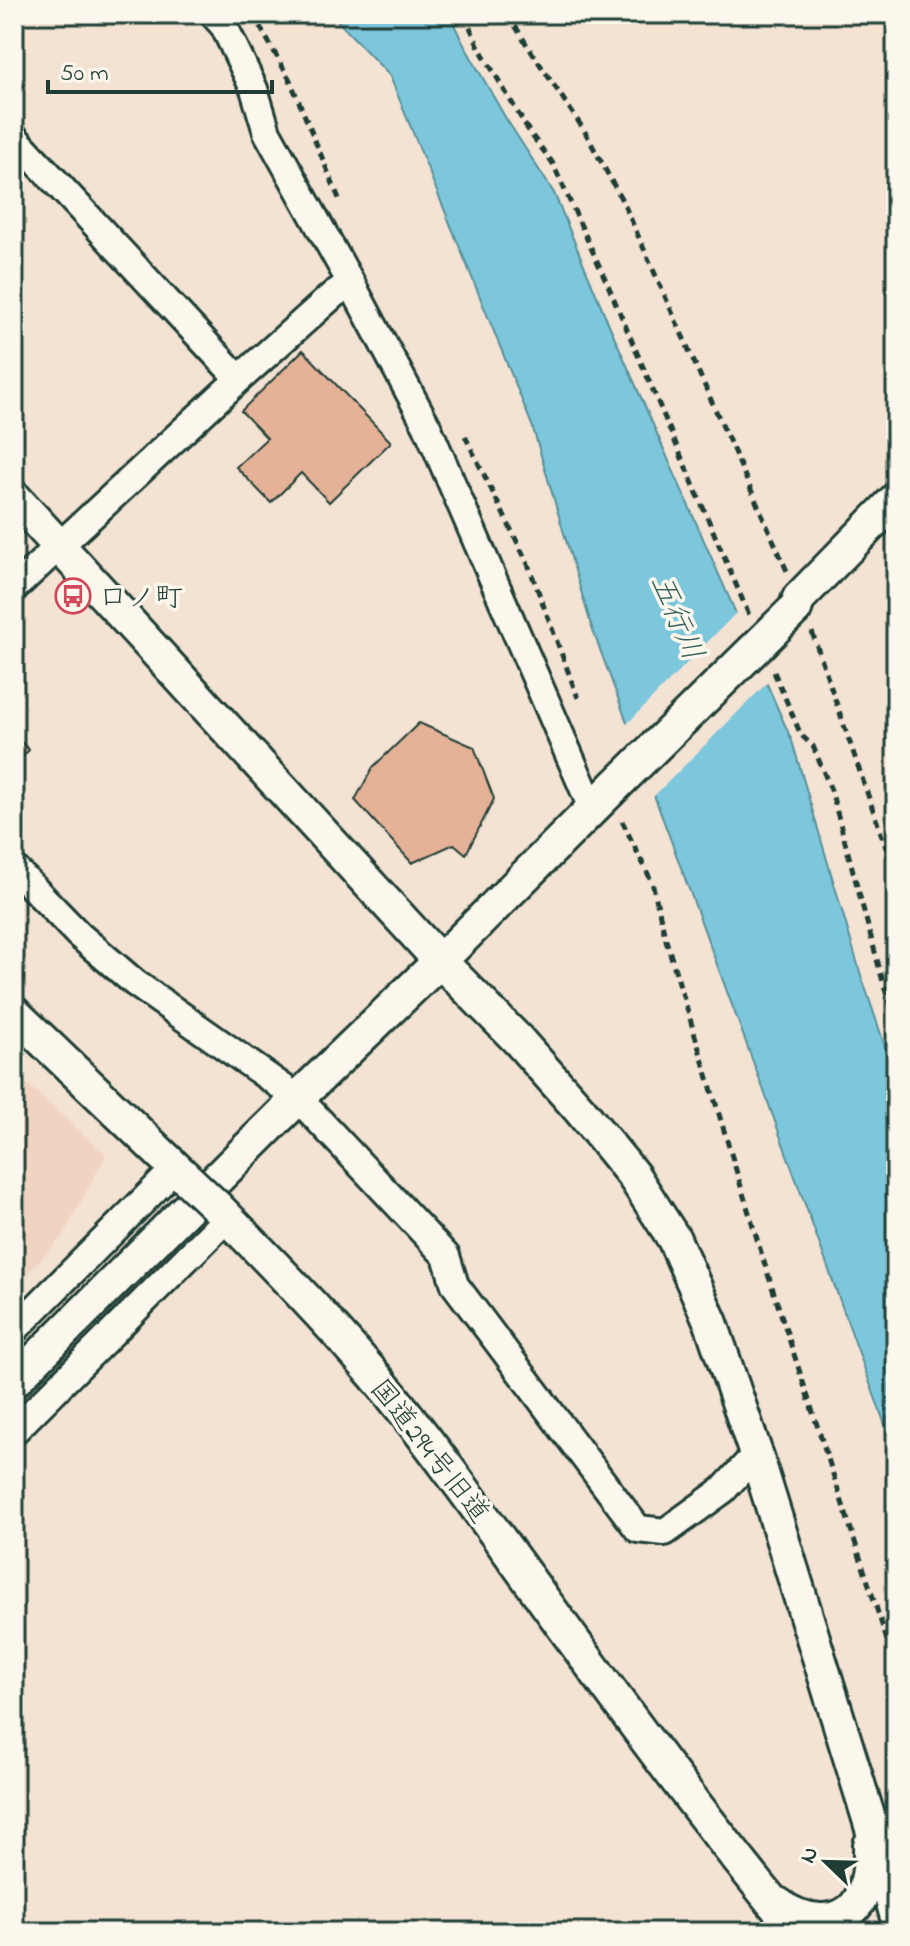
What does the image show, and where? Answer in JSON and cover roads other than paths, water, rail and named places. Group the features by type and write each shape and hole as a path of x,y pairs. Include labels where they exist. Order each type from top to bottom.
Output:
{"street":[{"path":"213,14 224,26 254,89 267,132 427,426 592,808"},
{"path":"14,137 239,379"},
{"path":"14,588 239,379 334,294 351,283"},
{"path":"14,497 440,961 518,1040 633,1175 666,1226 711,1323 756,1454 896,1914"},
{"path":"14,1381 797,604 896,499"},
{"path":"14,868 79,935 135,983 298,1098 446,1256 455,1285 638,1529 665,1532 723,1490 756,1454"},
{"name":"国道294号旧道","path":"14,1013 222,1213 308,1301 375,1376 457,1481 619,1704 797,1932"},
{"path":"14,1330 180,1172"},
{"path":"14,1431 222,1213"},
{"path":"766,1895 789,1913 810,1919 832,1920 850,1912 862,1897 868,1879 870,1822"}],"water":[{"name":"五行川","path":"331,14 449,14 505,117 554,193 792,741 860,972 896,1079 896,1455 592,628 532,425 390,76"}],"place":[{"name":"口ノ町","path":"73,596"}]}
